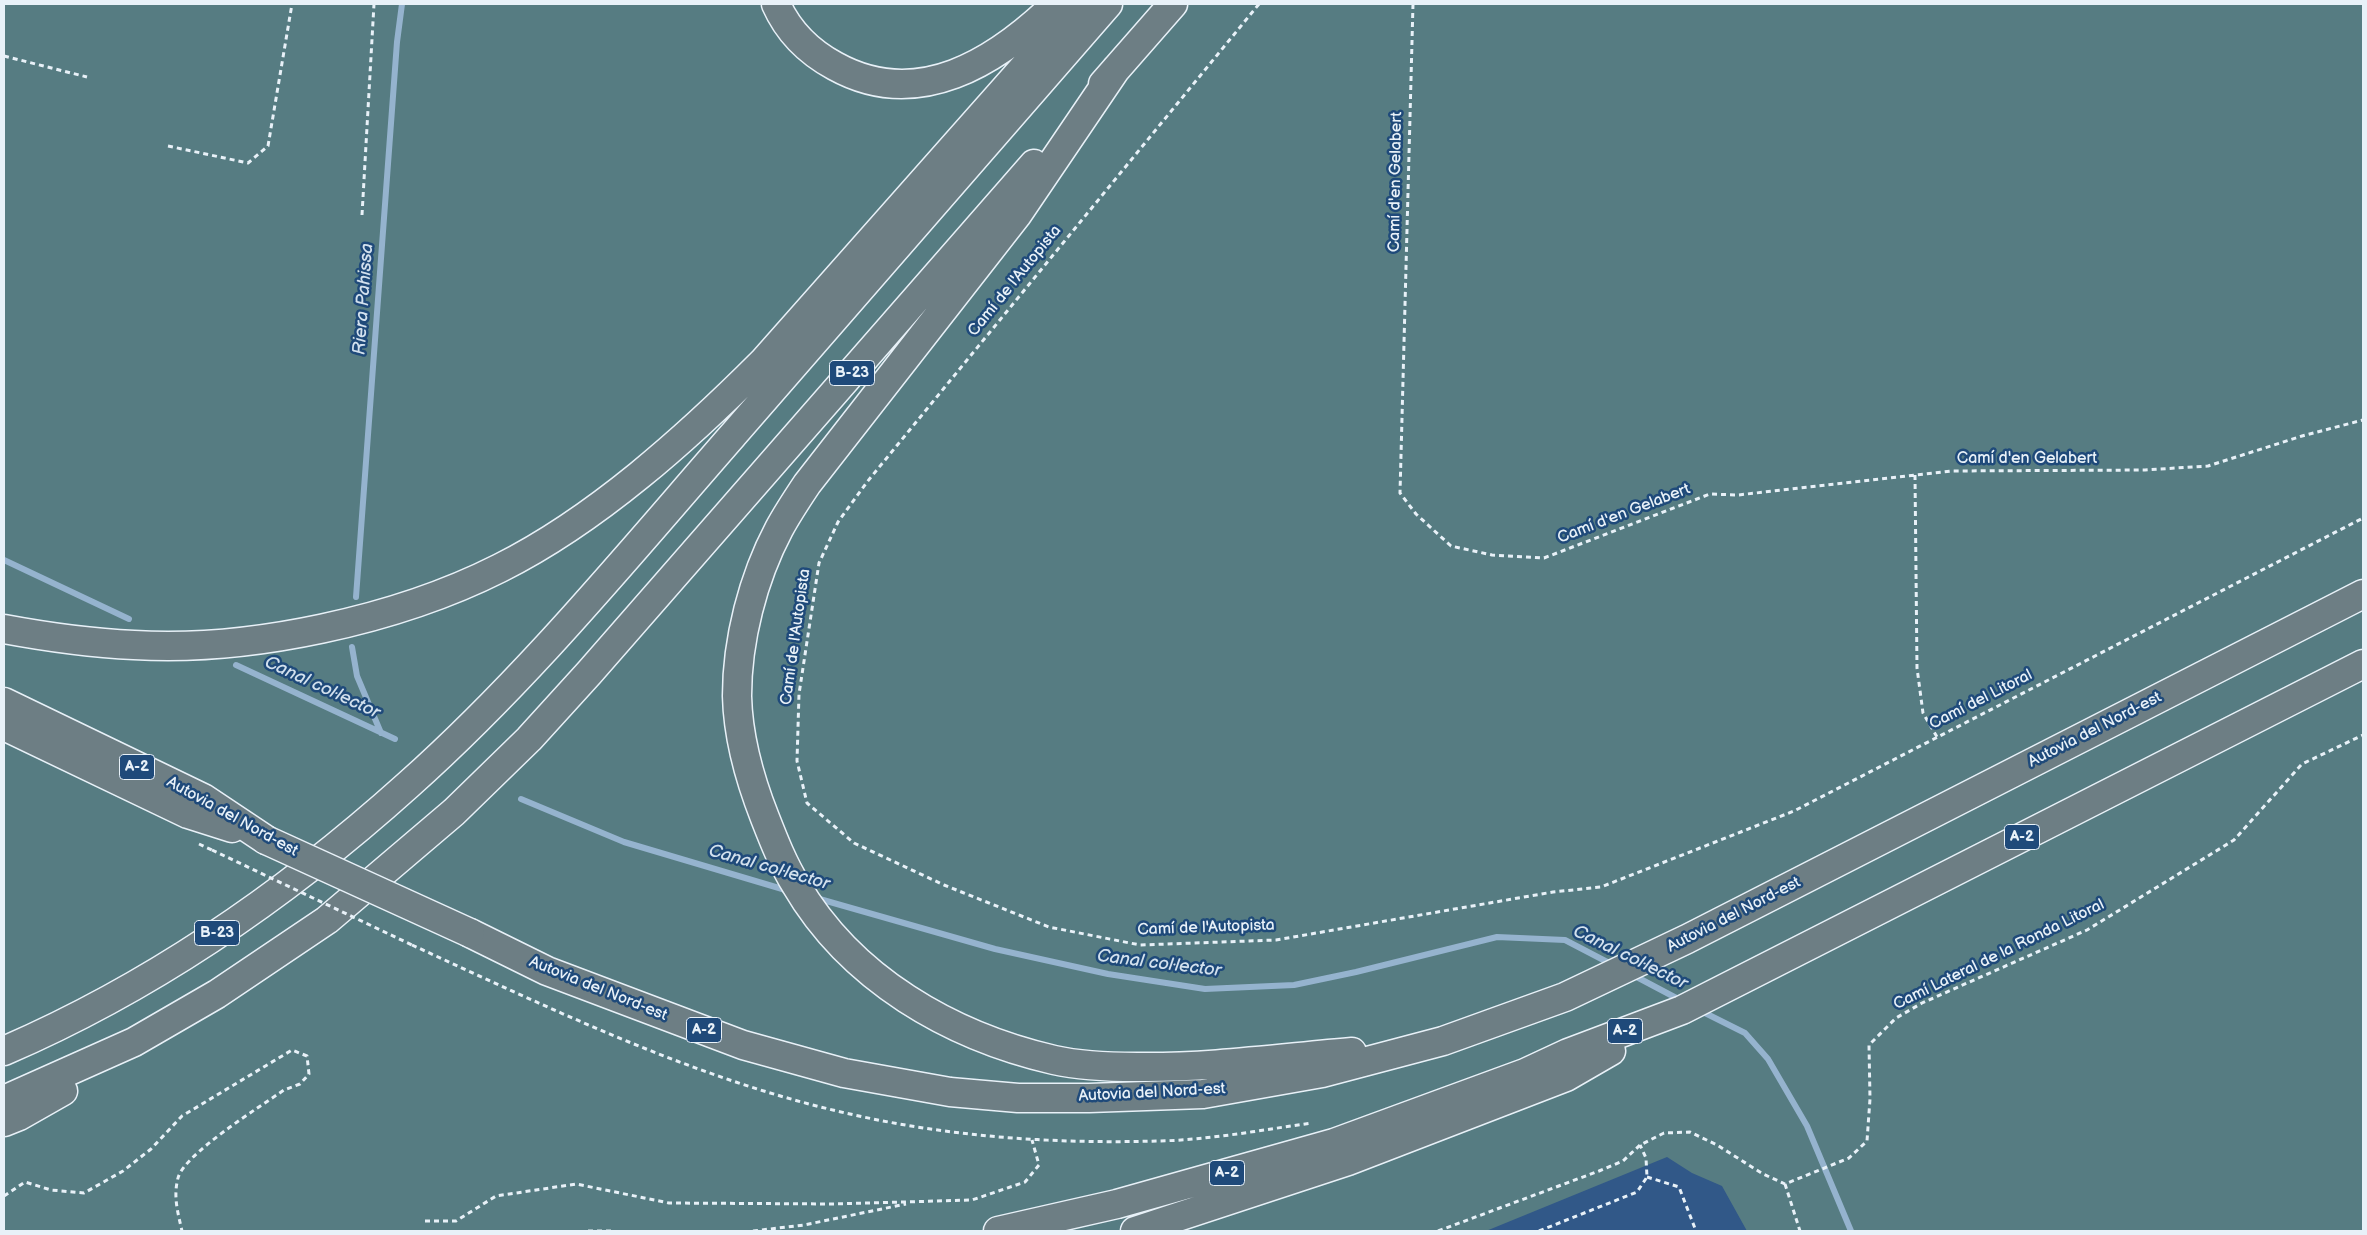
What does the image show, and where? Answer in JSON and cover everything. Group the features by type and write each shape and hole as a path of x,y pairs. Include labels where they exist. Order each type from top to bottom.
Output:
{"highway":[{"path":"776,4 792,31 825,60 850,74 874,81 901,84 940,80 984,62 1016,40 1056,4"},
{"path":"4,629 51,637 136,646 191,645 247,640 334,627 375,616 434,596 500,568 580,518 622,488 690,432 762,362 1080,4"},
{"name":"B-23","path":"4,1051 98,1006 168,965 308,870 410,784 485,711 612,573 1108,4"},
{"name":"B-23","path":"4,1100 134,1042 217,994 307,935 341,910 454,812 529,739 728,516 1173,4"},
{"path":"1116,69 1017,215 807,484 779,528 769,551 750,608 740,664 737,695 739,724 752,782 777,850 811,908 841,944 876,977 929,1013 987,1039 1057,1061 1094,1066 1166,1067 1431,1045"},
{"name":"Autovia del Nord-est","path":"4,702 203,798 266,840 470,933 547,971 743,1045 844,1073 950,1092 1018,1098 1089,1098 1203,1094 1322,1074 1431,1045 1566,997 1688,939 2363,594"},
{"name":"A-2","path":"998,1231 1117,1204 1334,1143 1525,1073 1567,1065 1682,1010 2363,664"},
{"name":"A-2","path":"4,726 188,814 266,840"},
{"path":"4,1122 19,1116 83,1080 134,1042"},
{"path":"1135,1231 1348,1161 1567,1065"}],"path":[{"path":"168,146 248,163 268,146 292,4"},
{"path":"362,215 374,4"},
{"name":"Camí de l'Autopista","path":"1259,4 867,482 838,522 819,563 799,694 798,761 807,803 854,843 944,886 1049,927 1140,945 1276,940 1553,892 1601,887"},
{"name":"Camí d'en Gelabert","path":"1413,4 1400,494 1416,514 1451,546 1492,555 1544,558 1710,494 1738,495 1951,471 2146,470 2208,466 2302,436 2363,420"},
{"path":"4,56 87,77"},
{"path":"1915,475 1917,668 1923,713 1937,737"},
{"name":"Camí del Litoral","path":"1601,887 1794,811 2363,518"},
{"name":"Camí Lateral de la Ronda Litoral","path":"1785,1184 1849,1158 1867,1141 1870,1099 1869,1045 1896,1018 1922,1003 2087,930 2234,840 2302,764 2363,735"},
{"path":"212,850 412,946"},
{"path":"4,1196 25,1182 52,1190 84,1193 124,1171 151,1149 182,1116 292,1050 307,1056 309,1074 300,1084 284,1090 201,1149 178,1176 175,1202 182,1231"},
{"path":"1438,1231 1600,1171 1623,1161 1640,1145 1664,1133 1690,1132 1717,1145 1763,1174 1785,1184 1800,1231"},
{"path":"425,1221 456,1221 496,1196 576,1184 669,1203 832,1204 972,1200 1025,1182 1039,1165 1032,1140"},
{"path":"1539,1231 1637,1192 1647,1177 1646,1158 1640,1145"},
{"path":"1647,1177 1679,1187 1696,1231"},
{"path":"753,1231 804,1225 916,1202"},
{"path":"588,1231 614,1231"}],"green space":[{"path":"4,4 2363,4 2363,1231 1747,1231 1722,1186 1692,1173 1667,1157 1486,1231 4,1231"}],"waterway":[{"name":"Riera Pahissa","path":"356,597 397,42 402,4"},
{"name":"Canal col·lector","path":"4,560 129,619"},
{"name":"Riera Pahissa","path":"352,647 357,676 381,733"},
{"name":"Canal col·lector","path":"236,665 395,739"},
{"name":"Canal col·lector","path":"521,799 624,842 789,891"},
{"name":"Canal col·lector","path":"816,898 995,949 1108,974 1205,989 1294,985 1356,972 1497,937 1565,940 1613,965"},
{"name":"Canal col·lector","path":"1631,974 1682,1001"},
{"name":"Canal col·lector","path":"1699,1010 1745,1033 1768,1059 1807,1126 1851,1231"}]}
